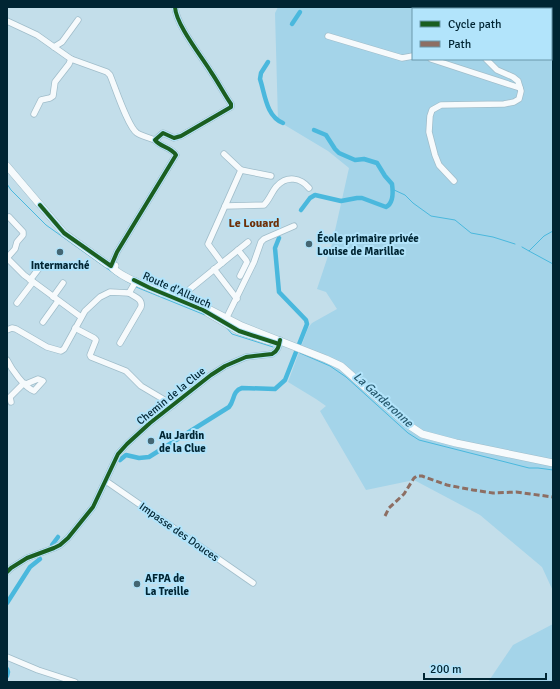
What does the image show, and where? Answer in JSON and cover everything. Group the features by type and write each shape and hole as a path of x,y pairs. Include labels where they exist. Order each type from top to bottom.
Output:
{"main road":[{"name":"Route d'Allauch","path":"7,166 64,233 111,266 124,270 135,280 158,291 204,308 226,320 246,334 299,348 341,366 414,429 431,437 553,462"}],"street":[{"path":"155,140 163,134 174,138 181,136 231,107 231,104 212,72 189,39 177,15 175,7"},
{"path":"54,47 62,42 78,20"},
{"path":"7,21 37,35 71,59 107,72 110,75 134,130 172,150 176,155 117,252 111,266"},
{"path":"328,36 402,58 412,56"},
{"path":"34,114 41,100 53,96 55,82 69,64 71,59"},
{"path":"434,60 520,88"},
{"path":"454,181 440,165 431,141 429,132 432,110 441,105 504,104 514,102 519,99 521,91 518,82 514,78 497,70 487,60"},
{"path":"224,154 241,170 271,176"},
{"path":"222,263 208,244 241,170"},
{"path":"225,206 264,205 276,187 285,180 300,180 309,188"},
{"path":"9,217 23,232 23,235 16,242 15,249 7,258 32,281 81,317"},
{"path":"226,320 262,242 294,226"},
{"path":"190,289 248,242"},
{"path":"238,250 247,262 240,276"},
{"path":"17,303 40,267"},
{"path":"214,269 237,299"},
{"path":"129,293 135,280"},
{"path":"53,297 63,283"},
{"path":"7,330 12,328 16,329 47,347 61,351 81,317 90,307 106,294 114,292 129,293 140,300 142,304 120,343"},
{"path":"43,322 58,301"},
{"path":"75,328 96,340 90,355 92,357 126,371 141,386 173,405"},
{"name":"Chemin de la Clue","path":"7,572 27,558 54,548 68,538 93,507 118,454 127,444 173,405 211,375 225,366 246,357 272,354 276,352 280,342"},
{"path":"7,360 10,367 24,383 10,397 11,402"},
{"name":"Impasse des Douces","path":"106,481 253,583"},
{"path":"7,656 38,670 75,682"}],"shaded area":[{"path":"278,7 454,7 412,8 412,60 552,60 553,44 553,591 542,567 480,515 414,480 366,490 320,411 326,406 288,382 308,328 312,323 337,309 326,292 317,289 332,244 349,168 328,151 278,121 275,13"},
{"path":"553,624 553,682 488,682 513,645"}],"waterway":[{"path":"292,24 300,12"},
{"path":"268,62 261,73 260,79 270,110 277,120 283,123"},
{"path":"301,210 310,198 315,195 341,201 362,198 386,207 389,205 392,197 392,184 377,163 364,159 355,160 339,153 326,135 314,130"},
{"name":"La Garderonne","path":"7,184 11,190 46,225 119,277"},
{"path":"392,189 405,195 431,216 455,220 471,233 493,237 515,244"},
{"path":"522,247 529,251 544,236 553,231"},
{"path":"120,460 126,455 139,458 149,457 229,407 235,393 239,389 275,389 285,380 307,324 306,320 279,292 275,248 279,238"},
{"path":"529,251 553,264"},
{"name":"La Garderonne","path":"126,281 130,283"},
{"name":"La Garderonne","path":"136,287 205,315"},
{"name":"La Garderonne","path":"225,326 232,334 273,347"},
{"name":"La Garderonne","path":"300,353 330,366 346,377 408,433 419,440 529,468 553,470"},
{"path":"52,545 58,537"},
{"path":"7,603 30,567 40,559"},
{"path":"7,669 7,676"}],"marked path":[{"path":"385,516 389,508 404,494 414,478 417,476 422,476 447,485 473,490 493,493 516,492 553,497"}],"cycle path":[{"path":"40,205 64,233 111,266 117,252 176,155 174,152 155,140 163,133 174,138 181,136 231,107 231,104 216,80 184,32 176,14 175,7"},
{"path":"134,280 203,310 239,331 279,344"},
{"path":"7,572 27,558 54,548 68,538 93,507 118,454 150,423 211,375 225,366 246,357 274,353 279,346 280,340"}],"place":[{"name":"École primaire privée Louise de Marillac","path":"309,244"},
{"name":"Intermarché","path":"60,252"},
{"name":"Au Jardin de la Clue","path":"151,441"},
{"name":"AFPA de La Treille","path":"137,584"}],"district":[{"name":"Le Louard","path":"254,223"}]}
